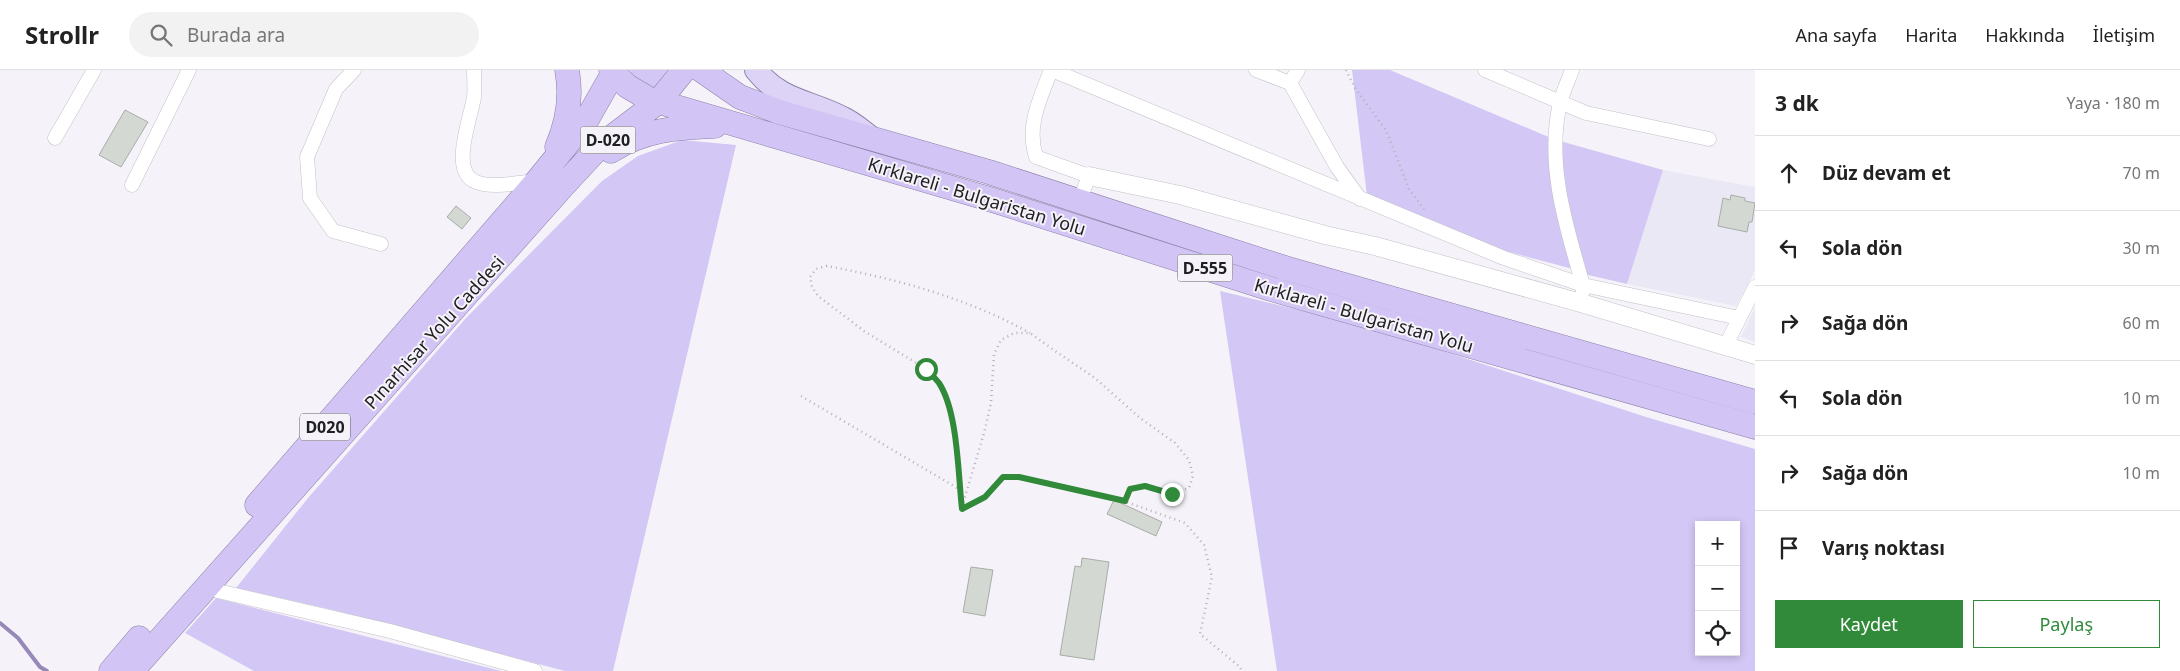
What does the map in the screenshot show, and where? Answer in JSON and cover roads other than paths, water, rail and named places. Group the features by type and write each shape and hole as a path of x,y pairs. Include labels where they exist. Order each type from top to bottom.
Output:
{"highway":[{"path":"537,181 557,148 566,124 570,95 567,70"},
{"name":"Pınarhisar Yolu Caddesi","path":"132,671 563,186 600,146 658,102 684,70"},
{"name":"Kırklareli - Bulgaristan Yolu","path":"701,70 740,97 779,112 990,172 1285,268 1755,402"},
{"name":"Pınarhisar Yolu Caddesi","path":"111,671 340,410 537,181 586,121 613,71"},
{"name":"D-555","path":"613,71 631,89 658,102"},
{"name":"Kırklareli - Bulgaristan Yolu","path":"658,102 986,198 1271,289 1755,427"},
{"path":"563,186 619,146 637,138 676,127 741,125"}],"main road":[{"path":"756,70 768,83 788,97 842,118 876,139"}],"street":[{"path":"55,138 94,70"},
{"path":"132,185 189,70"},
{"path":"354,70 336,89 307,157 310,198 333,231 381,244"},
{"path":"474,70 474,96 462,163 466,175 475,182 488,185 537,181"},
{"path":"1739,318 1583,285 1504,258 1051,70 1034,117 1032,146 1036,157 1089,176 1180,195 1582,303 1755,355"},
{"path":"1256,70 1290,84 1337,167 1361,199"},
{"path":"1290,84 1298,70"},
{"path":"1485,70 1586,113 1709,139"},
{"path":"1572,70 1560,102 1555,159 1564,221 1583,285 1582,303"},
{"path":"1079,202 1089,176"},
{"path":"1725,347 1755,287"},
{"path":"205,588 390,631 535,671"}],"waterway":[{"path":"0,623 18,638 40,667 47,671"}]}
